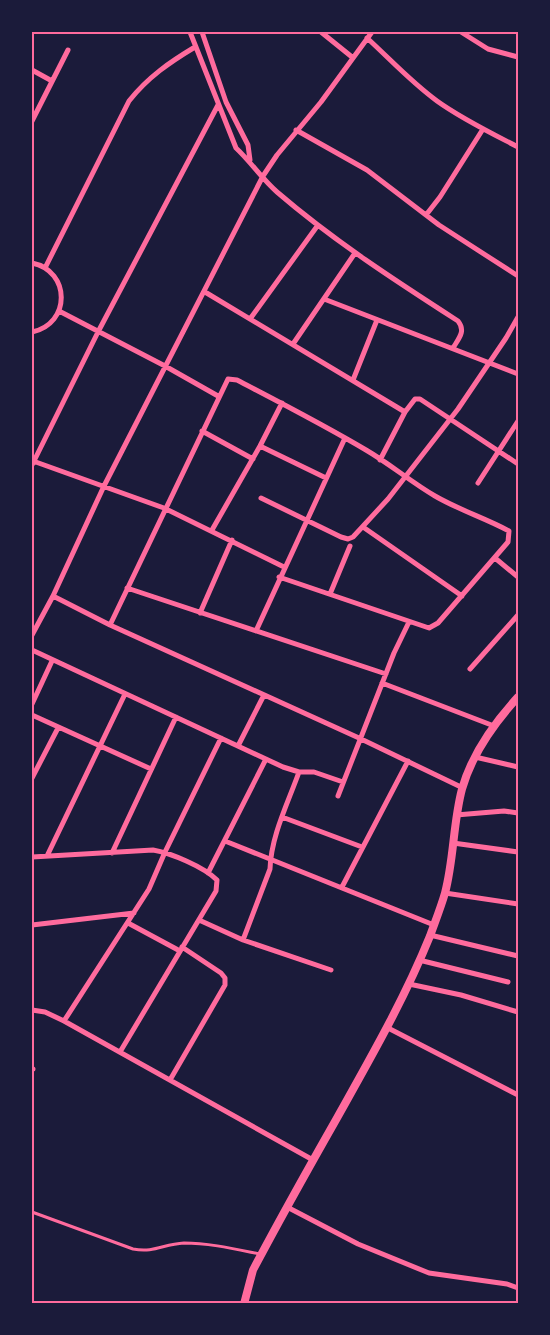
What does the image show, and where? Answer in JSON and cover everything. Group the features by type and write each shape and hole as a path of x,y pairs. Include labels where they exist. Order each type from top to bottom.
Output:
{"main road":[{"path":"244,1304 253,1270 261,1254 388,1028 409,984 445,893 456,815 463,788 475,757 494,726 519,697"}],"street":[{"path":"190,32 236,148 251,161 275,190 318,225 356,254 458,321 463,327 463,332 453,348"},
{"path":"202,32 226,102 248,145 251,161"},
{"path":"321,32 352,57"},
{"path":"32,635 104,486 263,176 372,32"},
{"path":"461,32 488,49 519,57"},
{"path":"367,38 438,102 519,147"},
{"path":"45,268 129,101 141,86 165,65 195,47"},
{"path":"32,122 68,50"},
{"path":"32,70 52,81"},
{"path":"218,105 98,332 32,463 164,508 284,567"},
{"path":"426,214 440,197 483,129"},
{"path":"296,130 367,170 439,225 519,276"},
{"path":"250,319 318,225"},
{"path":"293,344 356,254"},
{"path":"32,263 45,268 52,274 61,292 59,312 53,321 44,328 32,332"},
{"path":"205,292 405,412"},
{"path":"324,299 519,374"},
{"path":"59,312 218,396"},
{"path":"261,498 348,539 353,537 405,477 450,419 519,316"},
{"path":"352,380 377,320"},
{"path":"110,625 218,396 225,382 232,378 345,438 456,507 509,531 508,542 495,558 433,627 429,628 279,577"},
{"path":"380,459 405,412 415,399 420,399 519,464"},
{"path":"212,530 282,403"},
{"path":"478,483 519,421"},
{"path":"202,431 253,459"},
{"path":"255,631 345,438"},
{"path":"260,446 326,478"},
{"path":"363,527 462,596"},
{"path":"200,613 232,540"},
{"path":"330,594 350,546"},
{"path":"495,558 519,577"},
{"path":"127,588 386,674"},
{"path":"52,596 463,788"},
{"path":"470,669 519,615"},
{"path":"338,796 382,683 409,622"},
{"path":"32,650 282,768 299,772 308,771 343,782"},
{"path":"32,704 52,661"},
{"path":"382,683 494,726"},
{"path":"48,856 125,694"},
{"path":"238,746 264,695"},
{"path":"32,715 151,769"},
{"path":"112,853 176,717"},
{"path":"32,778 58,728"},
{"path":"64,1021 149,889 221,738"},
{"path":"475,757 519,767"},
{"path":"208,873 266,759"},
{"path":"342,888 408,761"},
{"path":"243,940 270,868 270,859 282,817 299,772"},
{"path":"456,815 504,811 519,813"},
{"path":"282,817 362,847"},
{"path":"225,841 434,925"},
{"path":"453,843 519,852"},
{"path":"32,857 138,850 165,852 208,873 217,880 218,886 199,920 120,1052"},
{"path":"445,893 519,904"},
{"path":"32,925 134,913"},
{"path":"199,920 243,940 331,970"},
{"path":"128,923 212,966 225,978 221,993 170,1080"},
{"path":"430,935 519,957"},
{"path":"419,960 508,982"},
{"path":"409,984 461,995 519,1012"},
{"path":"32,1010 45,1012 64,1021 313,1160"},
{"path":"388,1028 519,1095"},
{"path":"287,1207 358,1244 429,1273 507,1284 519,1288"}],"lane":[{"path":"32,1212 133,1249 145,1251 183,1243 225,1247 261,1254"}]}
